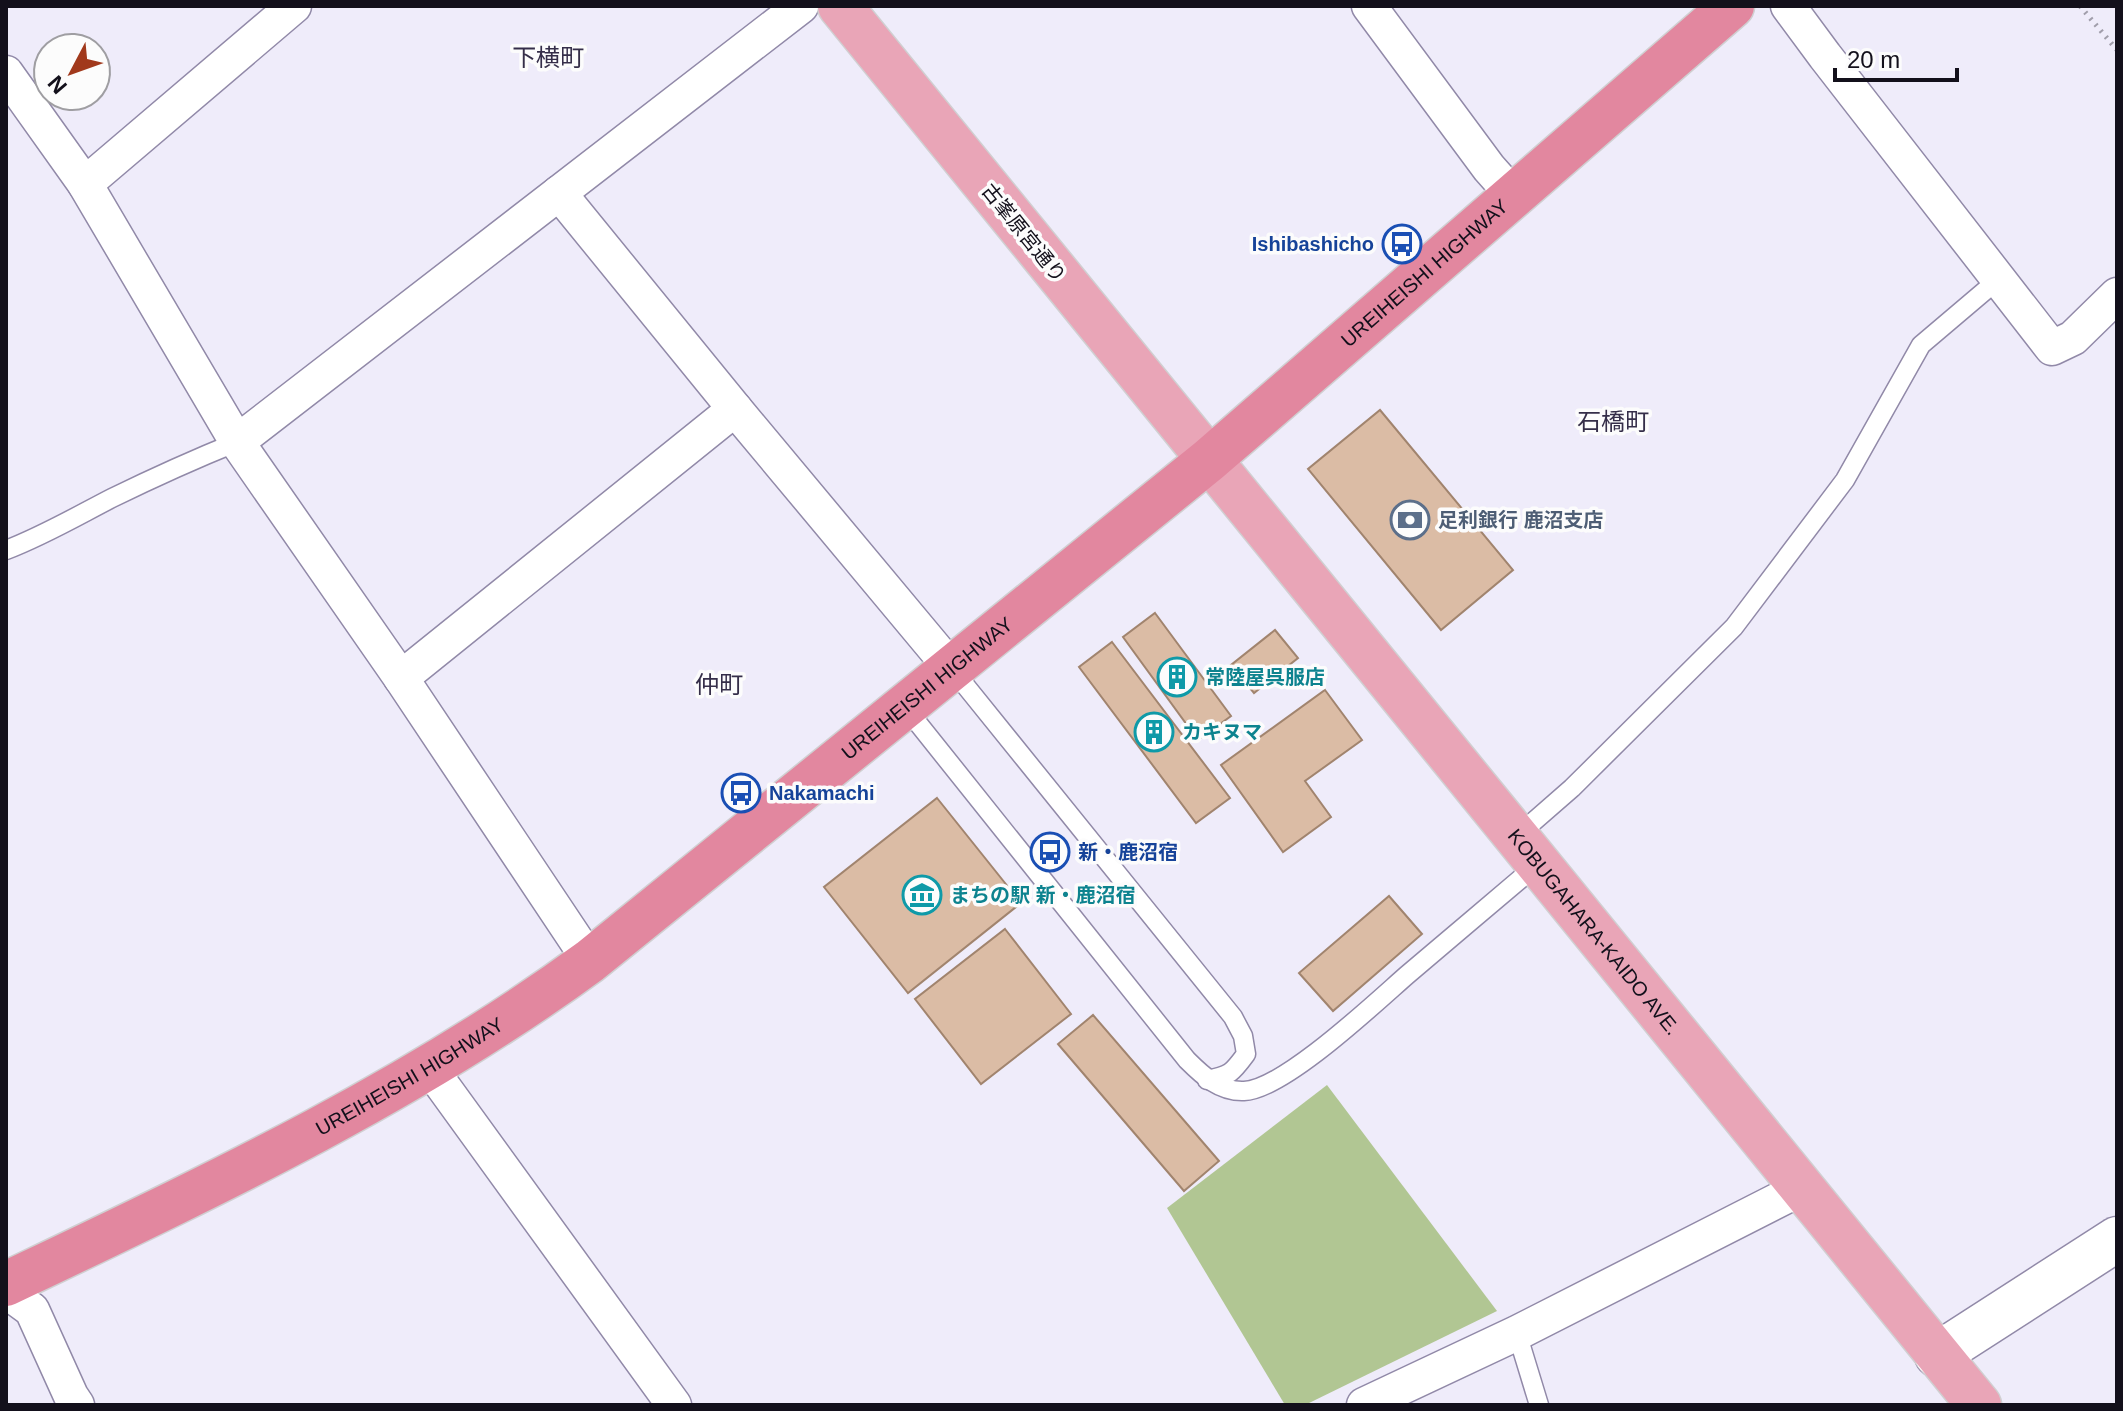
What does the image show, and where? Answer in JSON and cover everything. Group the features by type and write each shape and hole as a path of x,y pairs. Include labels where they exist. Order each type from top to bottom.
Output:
{"highway":[{"name":"UREIHEISHI HIGHWAY","path":"6,1284 215,1183 360,1107 520,1011 590,961 1209,460 1732,6"}],"main road":[{"name":"古峯原宮通り","path":"840,6 1209,460"},
{"name":"KOBUGAHARA-KAIDO AVE.","path":"1209,460 1979,1405"}],"street":[{"path":"85,184 294,6"},
{"path":"237,442 801,6"},
{"path":"1369,6 1489,168 1513,195"},
{"path":"1788,6 2052,348 2073,338 2117,295"},
{"path":"6,73 85,184 237,442 401,678 590,961"},
{"path":"559,193 952,669"},
{"path":"401,678 735,409"},
{"path":"429,1067 674,1405"},
{"path":"1364,1405 1517,1333 1802,1188"},
{"path":"1937,1355 2117,1239"},
{"path":"6,1291 32,1310 77,1405"}],"lane":[{"path":"905,707 1187,1060 1207,1080 1225,1089 1245,1091 1265,1086 1319,1050 1528,850 1572,788 1734,627 1845,480 1921,345 2000,278"},
{"path":"6,550 237,442"},
{"path":"952,669 1233,1017 1243,1036 1246,1054 1227,1076 1207,1080"},
{"path":"1517,1333 1539,1405"}],"path":[{"path":"2080,6 2117,50"}],"green space":[{"path":"1327,1085 1497,1311 1305,1405 1285,1405 1167,1208"}],"building":[{"name":"足利銀行 鹿沼支店","path":"1380,410 1513,570 1441,630 1308,469"},
{"name":"常陸屋呉服店","path":"1155,613 1231,716 1198,740 1123,637"},
{"path":"1275,630 1298,658 1254,693 1231,665"},
{"name":"カキヌマ","path":"1112,642 1230,798 1196,823 1079,667"},
{"path":"1325,690 1362,740 1305,781 1331,817 1283,852 1221,765"},
{"name":"まちの駅 新・鹿沼宿","path":"937,798 1021,903 908,993 824,887"},
{"path":"1389,896 1422,934 1333,1011 1299,973"},
{"path":"1005,929 1071,1014 981,1084 915,999"},
{"path":"1093,1015 1219,1161 1184,1191 1058,1044"}],"place":[{"name":"Ishibashicho","path":"1402,244"},
{"name":"足利銀行 鹿沼支店","path":"1410,520"},
{"name":"常陸屋呉服店","path":"1177,677"},
{"name":"カキヌマ","path":"1154,732"},
{"name":"Nakamachi","path":"741,793"},
{"name":"新・鹿沼宿","path":"1050,852"},
{"name":"まちの駅 新・鹿沼宿","path":"922,895"}],"district":[{"name":"下横町","path":"548,58"},
{"name":"石橋町","path":"1613,422"},
{"name":"仲町","path":"719,685"}]}
